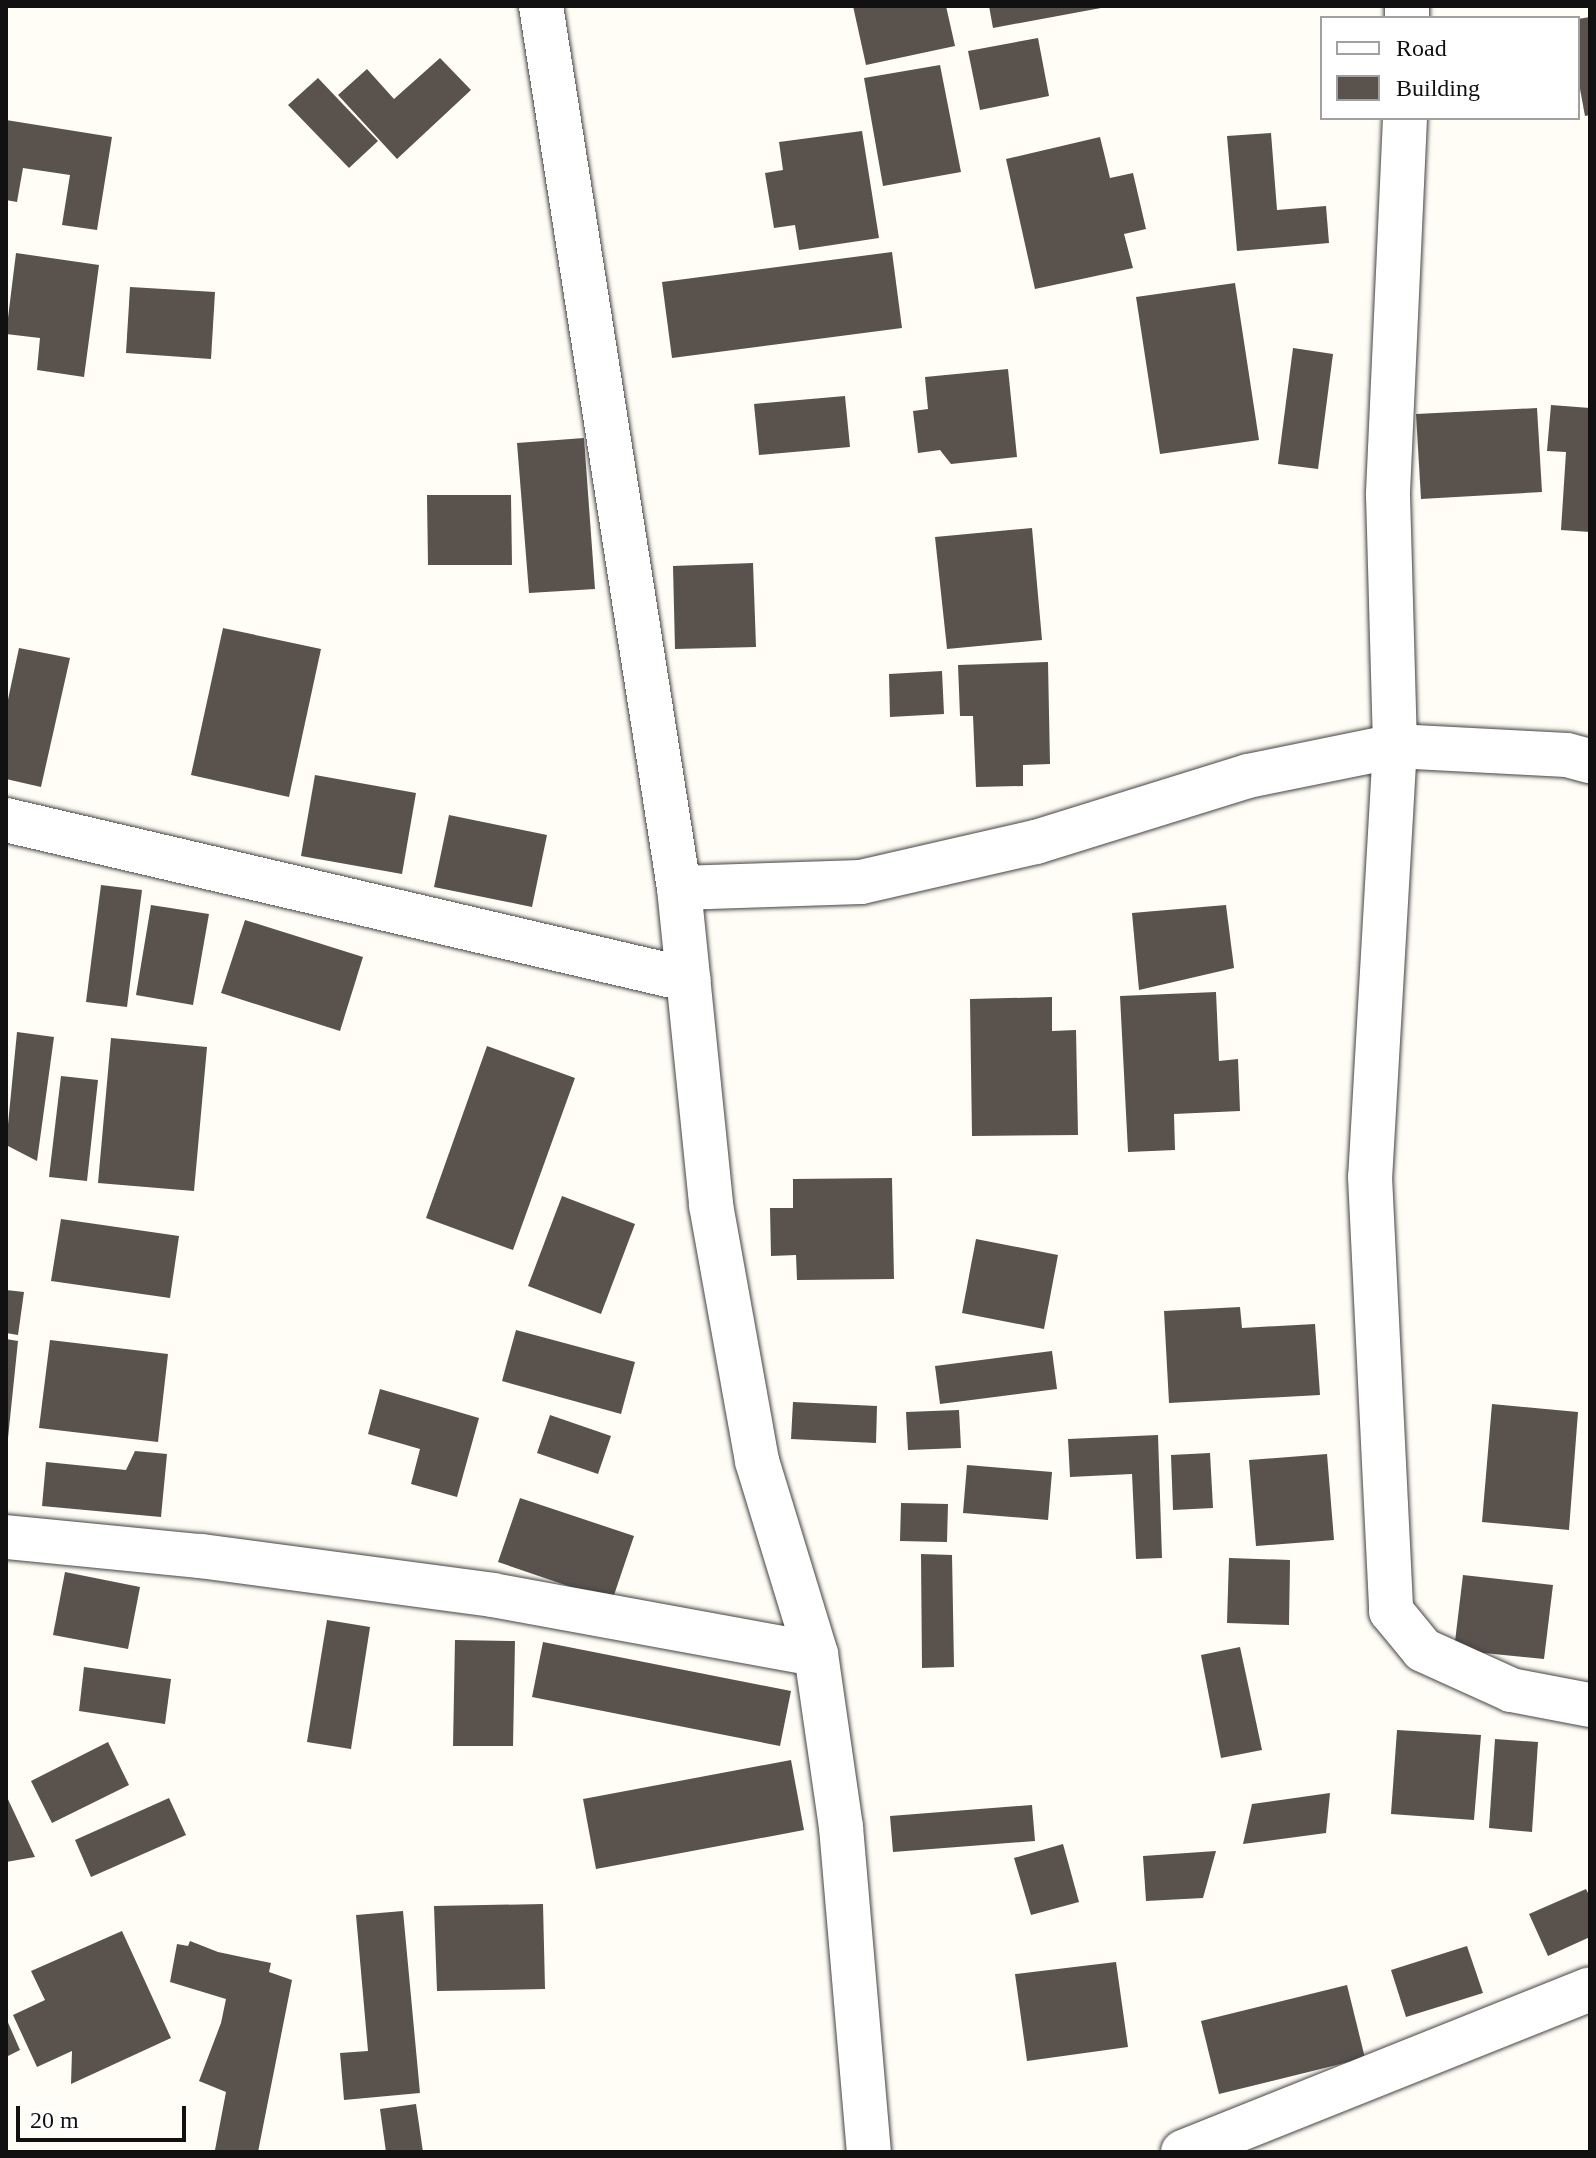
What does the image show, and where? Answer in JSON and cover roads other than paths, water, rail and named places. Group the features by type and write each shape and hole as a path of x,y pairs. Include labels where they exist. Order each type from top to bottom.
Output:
{"street":[{"path":"541,6 679,888 711,1205 757,1461 816,1654 841,1827 869,2152"},
{"path":"1405,120 1388,495 1395,746 1370,1177 1391,1611 1423,1650 1511,1690 1590,1705"},
{"path":"679,888 861,882 1036,842 1248,776 1395,746 1567,755 1590,761"},
{"path":"6,820 689,980"},
{"path":"6,1537 201,1556 493,1595 816,1654"},
{"path":"1183,2152 1590,1989"}]}
